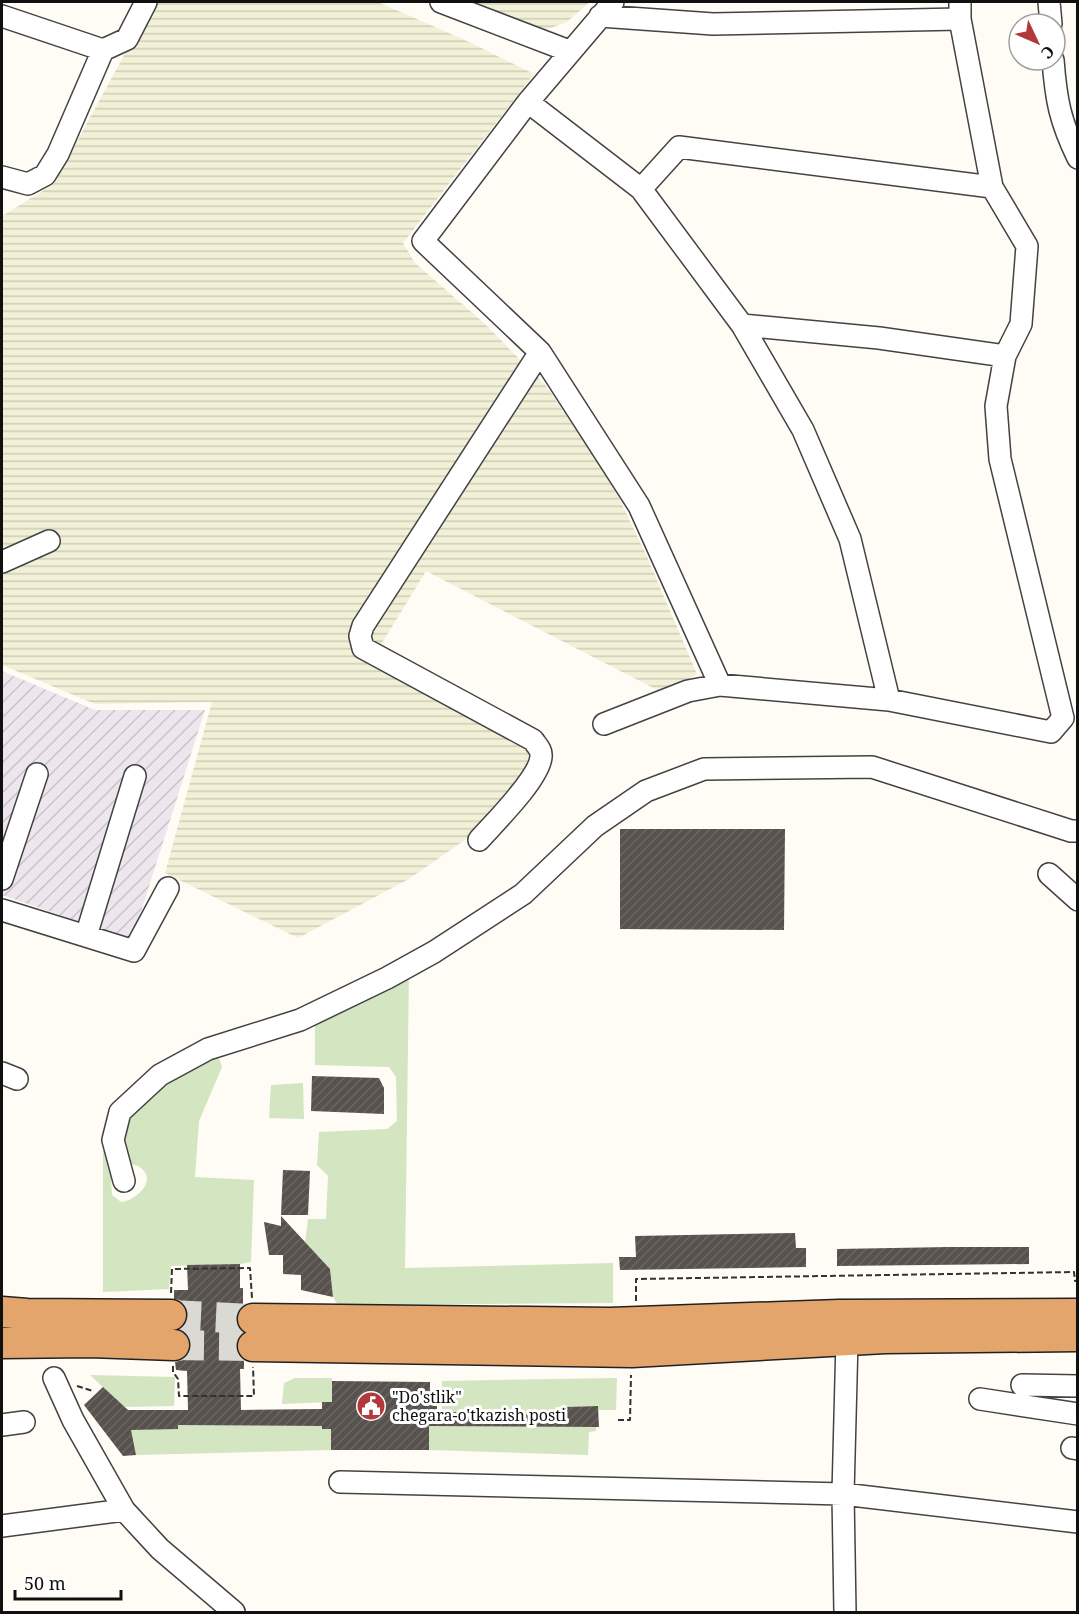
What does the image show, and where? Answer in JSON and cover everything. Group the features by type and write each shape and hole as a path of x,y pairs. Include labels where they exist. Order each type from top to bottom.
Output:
{"highway":[{"path":"2,1312 174,1345"},
{"path":"253,1333 839,1315 1077,1314"},
{"path":"2,1343 171,1315"},
{"path":"253,1333 632,1352 847,1340 1077,1336"}],"street":[{"path":"2,177 28,184 45,175 58,154 103,50 127,39 146,2"},
{"path":"441,2 569,51"},
{"path":"604,724 688,691 720,685 889,700 1051,732 1063,718 1000,459 996,406 1005,356 1021,324 1027,246 992,188 960,10 712,24 607,9 528,102 423,241 540,352 639,506 720,685"},
{"path":"2,16 103,50"},
{"path":"1054,72 1056,98 1064,129 1077,158"},
{"path":"528,102 641,189 742,325 803,430 850,538 889,700"},
{"path":"641,189 679,147 992,188"},
{"path":"742,325 879,338 1005,356"},
{"path":"479,840 519,795 538,769 540,749 533,741 363,648 360,636 363,626 540,352"},
{"path":"2,562 49,541"},
{"path":"124,1181 113,1140 120,1112 160,1075 208,1049 300,1020 387,978 434,952 523,894 595,826 646,791 704,769 872,767 1077,831"},
{"path":"2,879 37,774"},
{"path":"86,936 135,776"},
{"path":"1049,874 1077,900"},
{"path":"2,910 134,951 168,888"},
{"path":"845,1612 843,1494 847,1340"},
{"path":"54,1378 73,1420 124,1510 160,1549 234,1612"},
{"path":"1022,1386 1077,1386"},
{"path":"980,1399 1077,1414"},
{"path":"2,1425 24,1422"},
{"path":"340,1482 843,1494 1077,1522"},
{"path":"2,1526 124,1510"}],"path":[{"path":"171,1315 172,1269 250,1268 254,1396 179,1396 178,1378 173,1372 174,1345"},
{"path":"636,1322 636,1279 1074,1272 1075,1281 1077,1281"},
{"path":"618,1420 630,1420 632,1352"}],"shaded area":[{"path":"153,2 378,2 467,41 534,74 403,243 415,263 485,324 546,386 588,447 619,498 697,674 665,694 426,571 371,661 535,751 522,787 472,835 409,879 298,938 165,873 212,702 95,704 2,665 2,216 54,184"},
{"path":"466,2 590,2 567,22 545,30"},
{"path":"2,671 95,710 205,710 132,940 2,895"}],"green space":[{"path":"409,970 405,1268 613,1263 613,1303 338,1305 333,1297 330,1269 305,1242 308,1219 326,1219 328,1176 317,1165 319,1132 387,1129 397,1121 396,1077 389,1067 315,1065 315,1026"},
{"path":"206,1054 219,1058 222,1067 199,1121 195,1177 254,1180 251,1262 171,1266 169,1289 103,1292 103,1151 109,1150 112,1195 121,1202 127,1201 143,1190 147,1179 146,1173 127,1162 119,1140 130,1114"},
{"path":"303,1083 304,1119 269,1118 271,1085"},
{"path":"90,1375 175,1377 174,1406 124,1407"},
{"path":"295,1378 332,1378 332,1402 282,1404 284,1383"},
{"path":"617,1378 616,1410 598,1410 597,1406 565,1407 565,1413 442,1412 442,1381"},
{"path":"129,1424 322,1426 322,1429 331,1429 331,1450 136,1455"},
{"path":"429,1426 596,1427 596,1431 589,1432 588,1455 429,1450"}],"building":[{"path":"620,829 785,829 784,930 620,929"},
{"path":"312,1076 379,1078 384,1088 384,1114 311,1111"},
{"path":"283,1170 310,1171 308,1215 281,1215"},
{"path":"281,1216 330,1269 333,1297 301,1290 301,1275 283,1274 283,1255 269,1255 264,1222 281,1226"},
{"path":"795,1233 796,1248 806,1248 806,1267 620,1270 619,1257 636,1257 635,1236"},
{"path":"1029,1247 1029,1264 837,1266 837,1249"},
{"path":"240,1264 243,1305 236,1319 243,1333 238,1338 236,1346 238,1355 244,1361 244,1369 240,1369 241,1410 322,1409 322,1402 332,1402 332,1381 430,1382 430,1404 437,1404 437,1412 565,1413 565,1407 598,1406 599,1427 429,1426 429,1450 331,1450 331,1429 322,1429 322,1426 178,1425 178,1429 131,1430 136,1455 123,1456 84,1405 103,1387 128,1410 188,1410 187,1371 176,1370 175,1362 183,1360 188,1355 191,1346 189,1336 180,1329 186,1323 188,1315 186,1306 180,1300 174,1299 174,1290 188,1290 187,1265"}],"tunnel":[{"path":"171,1315 253,1319"},
{"path":"174,1345 253,1346"}],"place":[{"name":"\"Do'stlik\" chegara-o'tkazish posti","path":"371,1406"}]}
